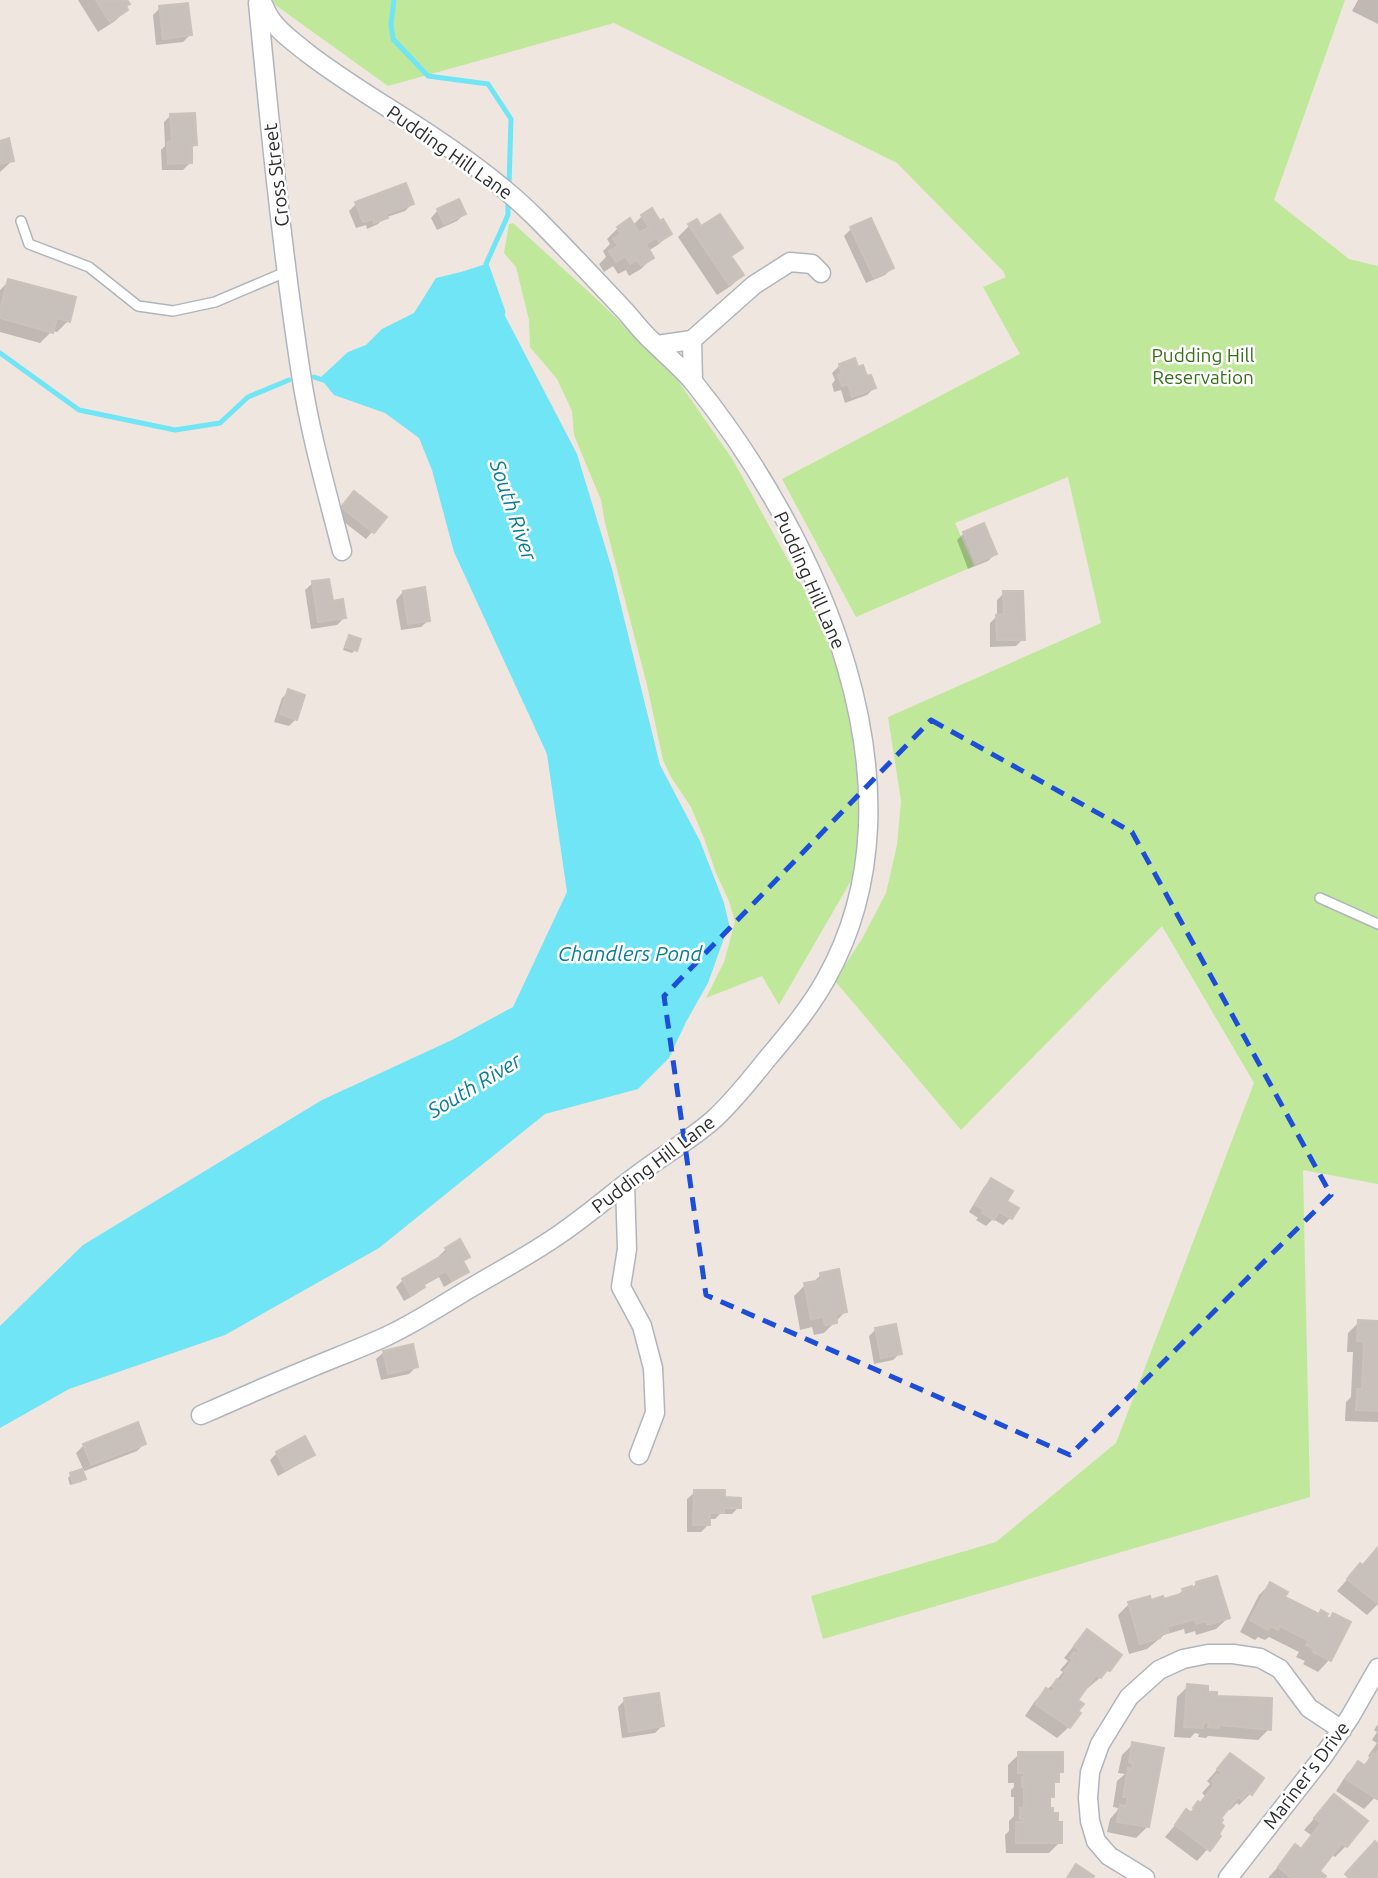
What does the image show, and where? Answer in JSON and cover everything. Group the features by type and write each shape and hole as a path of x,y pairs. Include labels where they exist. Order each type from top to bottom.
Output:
{"street":[{"name":"Pudding Hill Lane","path":"201,1415 388,1335 418,1319 560,1235 714,1119 809,1007 827,977 849,927 862,885 867,849 868,787 863,736 837,635 771,496 745,453 693,382 519,200 435,137 317,60 271,21 259,0"},
{"name":"Cross Street","path":"259,0 274,163 301,375 314,442 342,551"},
{"path":"657,345 692,340 754,285 790,262 812,264 821,273"},
{"path":"692,340 693,382"},
{"path":"625,1184 628,1250 621,1287 642,1326 653,1368 655,1413 639,1455"},
{"path":"1145,1878 1109,1857 1096,1841 1090,1821 1088,1798 1090,1772 1100,1744 1129,1697 1158,1670 1183,1659 1208,1654 1260,1658 1280,1669 1309,1708 1342,1730"},
{"name":"Mariner's Drive","path":"1227,1878 1322,1758 1342,1730 1378,1668"}],"lane":[{"path":"21,221 29,244 89,267 138,306 173,311 215,302 288,271"},
{"path":"1320,898 1378,924"}],"highlighted area":[{"path":"931,720 1132,832 1331,1195 1070,1455 706,1295 664,996"}],"green space":[{"name":"Pudding Hill Reservation","path":"273,0 1345,0 1274,200 1349,259 1378,266 1378,1184 1303,1170 1310,1497 823,1639 811,1596 996,1542 1116,1443 1254,1083 1162,926 961,1130 835,981 863,937 886,893 897,845 901,801 888,717 1101,623 1068,477 955,523 974,566 856,617 782,479 1020,354 983,287 1006,277 897,163 614,23 388,86 274,4"},
{"path":"513,223 602,304 676,378 733,460 834,644 856,714 864,796 859,867 779,1005 762,976 706,998 724,962 735,922 691,807 663,760 601,500 574,435 572,411 557,379 530,347 529,320 516,267 504,253 509,224"}],"water":[{"name":"Chandlers Pond","path":"486,264 503,312 577,454 612,569 660,765 700,841 724,903 729,924 708,983 669,1058 638,1089 545,1114 379,1248 225,1335 69,1389 0,1428 0,1326 83,1245 322,1100 452,1040 513,1007 567,892 547,754 454,552 432,470 419,438 385,413 334,395 320,378 348,352 366,345 382,329 414,313 436,278"}],"building":[{"path":"96,0 127,0 130,4 126,6 128,10 110,22"},
{"path":"188,3 192,35 163,39 159,6"},
{"path":"195,113 197,145 192,145 192,163 168,164 167,142 172,141 170,114"},
{"path":"9,138 14,161 0,164 0,141"},
{"path":"406,183 414,204 386,214 388,218 374,223 373,219 363,222 355,202"},
{"path":"459,199 466,214 444,224 437,209"},
{"path":"652,208 672,234 659,242 656,238 646,244 654,258 641,266 637,260 630,264 625,256 616,262 609,251 618,246 613,239 621,234 617,227 630,218 639,233 649,227 641,215"},
{"path":"720,214 743,248 731,256 744,275 729,285 688,224 697,219 701,226"},
{"path":"871,218 894,268 874,278 850,227"},
{"path":"8,279 76,297 70,322 57,318 53,333 0,318"},
{"path":"855,358 858,367 863,365 867,376 871,375 876,388 852,397 848,384 842,386 838,375 842,374 839,364"},
{"path":"354,491 387,517 374,533 341,507"},
{"path":"984,523 997,554 976,563 963,532"},
{"path":"329,579 333,601 343,599 346,618 318,622 312,581"},
{"path":"425,587 430,621 408,624 403,591"},
{"path":"1003,591 1023,591 1025,640 997,640 996,615 1004,614"},
{"path":"349,635 361,639 357,651 345,647"},
{"path":"288,689 305,695 297,720 280,714"},
{"path":"991,1178 1013,1191 1007,1201 1019,1208 1012,1219 999,1212 994,1220 975,1205"},
{"path":"460,1239 470,1257 463,1261 469,1272 452,1281 446,1271 423,1284 425,1287 411,1296 402,1279 448,1252 445,1248"},
{"path":"839,1269 847,1312 836,1314 837,1323 825,1325 823,1317 811,1319 804,1283 821,1280 820,1273"},
{"path":"1358,1320 1378,1321 1378,1411 1356,1410 1357,1389 1362,1389 1364,1342 1357,1341"},
{"path":"896,1324 902,1354 881,1358 875,1328"},
{"path":"413,1344 418,1367 388,1374 383,1351"},
{"path":"138,1422 146,1444 91,1465 83,1444"},
{"path":"305,1436 315,1455 285,1470 276,1452"},
{"path":"82,1469 86,1479 73,1483 70,1473"},
{"path":"694,1490 725,1490 725,1497 741,1498 741,1508 724,1508 724,1513 710,1513 710,1525 693,1525"},
{"path":"1378,1547 1378,1604 1347,1579"},
{"path":"1217,1576 1230,1618 1207,1625 1206,1621 1196,1624 1195,1619 1167,1627 1169,1632 1159,1635 1160,1638 1140,1644 1128,1602 1150,1596 1151,1600 1163,1596 1164,1599 1184,1593 1182,1589 1192,1586 1193,1589 1197,1588 1196,1582"},
{"path":"1270,1582 1288,1592 1285,1597 1319,1614 1321,1610 1328,1614 1326,1616 1330,1619 1333,1613 1351,1622 1331,1661 1313,1652 1314,1649 1306,1645 1309,1641 1280,1626 1278,1630 1270,1626 1268,1630 1250,1620"},
{"path":"1087,1629 1122,1655 1101,1678 1096,1675 1078,1700 1084,1704 1070,1728 1035,1704 1046,1688 1052,1692 1055,1688 1052,1686 1057,1679 1060,1682 1066,1673 1064,1671 1073,1660 1070,1658 1079,1650 1074,1646"},
{"path":"1187,1684 1208,1686 1208,1692 1217,1692 1217,1696 1272,1698 1271,1730 1219,1725 1219,1728 1208,1727 1209,1723 1204,1722 1203,1728 1184,1727"},
{"path":"659,1693 664,1726 629,1732 624,1698"},
{"path":"1132,1742 1164,1748 1149,1827 1117,1822 1120,1805 1126,1806 1128,1797 1123,1797 1128,1768 1132,1769 1133,1763 1129,1762"},
{"path":"1378,1751 1377,1799 1346,1779 1358,1761 1365,1766 1373,1753 1375,1755"},
{"path":"1018,1752 1063,1752 1063,1772 1059,1772 1059,1782 1054,1782 1054,1797 1050,1797 1050,1808 1053,1808 1053,1813 1058,1813 1058,1822 1062,1822 1062,1843 1016,1843 1016,1822 1023,1822 1023,1819 1020,1819 1020,1808 1024,1808 1024,1773 1018,1773"},
{"path":"1230,1753 1264,1778 1252,1795 1248,1792 1242,1800 1238,1797 1221,1818 1224,1826 1219,1834 1221,1836 1210,1851 1175,1825 1186,1809 1192,1813 1198,1801 1200,1803 1215,1784 1212,1781 1217,1774 1219,1776 1222,1773 1217,1769"},
{"path":"1334,1794 1368,1821 1347,1847 1342,1843 1320,1871 1326,1876 1324,1878 1292,1878 1278,1867 1295,1844 1301,1849 1321,1823 1314,1818"},
{"path":"1375,1841 1378,1844 1378,1878 1349,1878 1345,1874"},
{"path":"1076,1864 1094,1876 1093,1878 1067,1878"}],"waterway":[{"name":"South River","path":"394,0 391,24 393,39 428,76 488,84 511,119 509,186"},
{"name":"South River","path":"502,315 486,264 508,215 508,199"},
{"name":"South River","path":"0,353 79,410 175,430 220,423 248,397 289,380"},
{"name":"South River","path":"314,377 326,381"}]}
